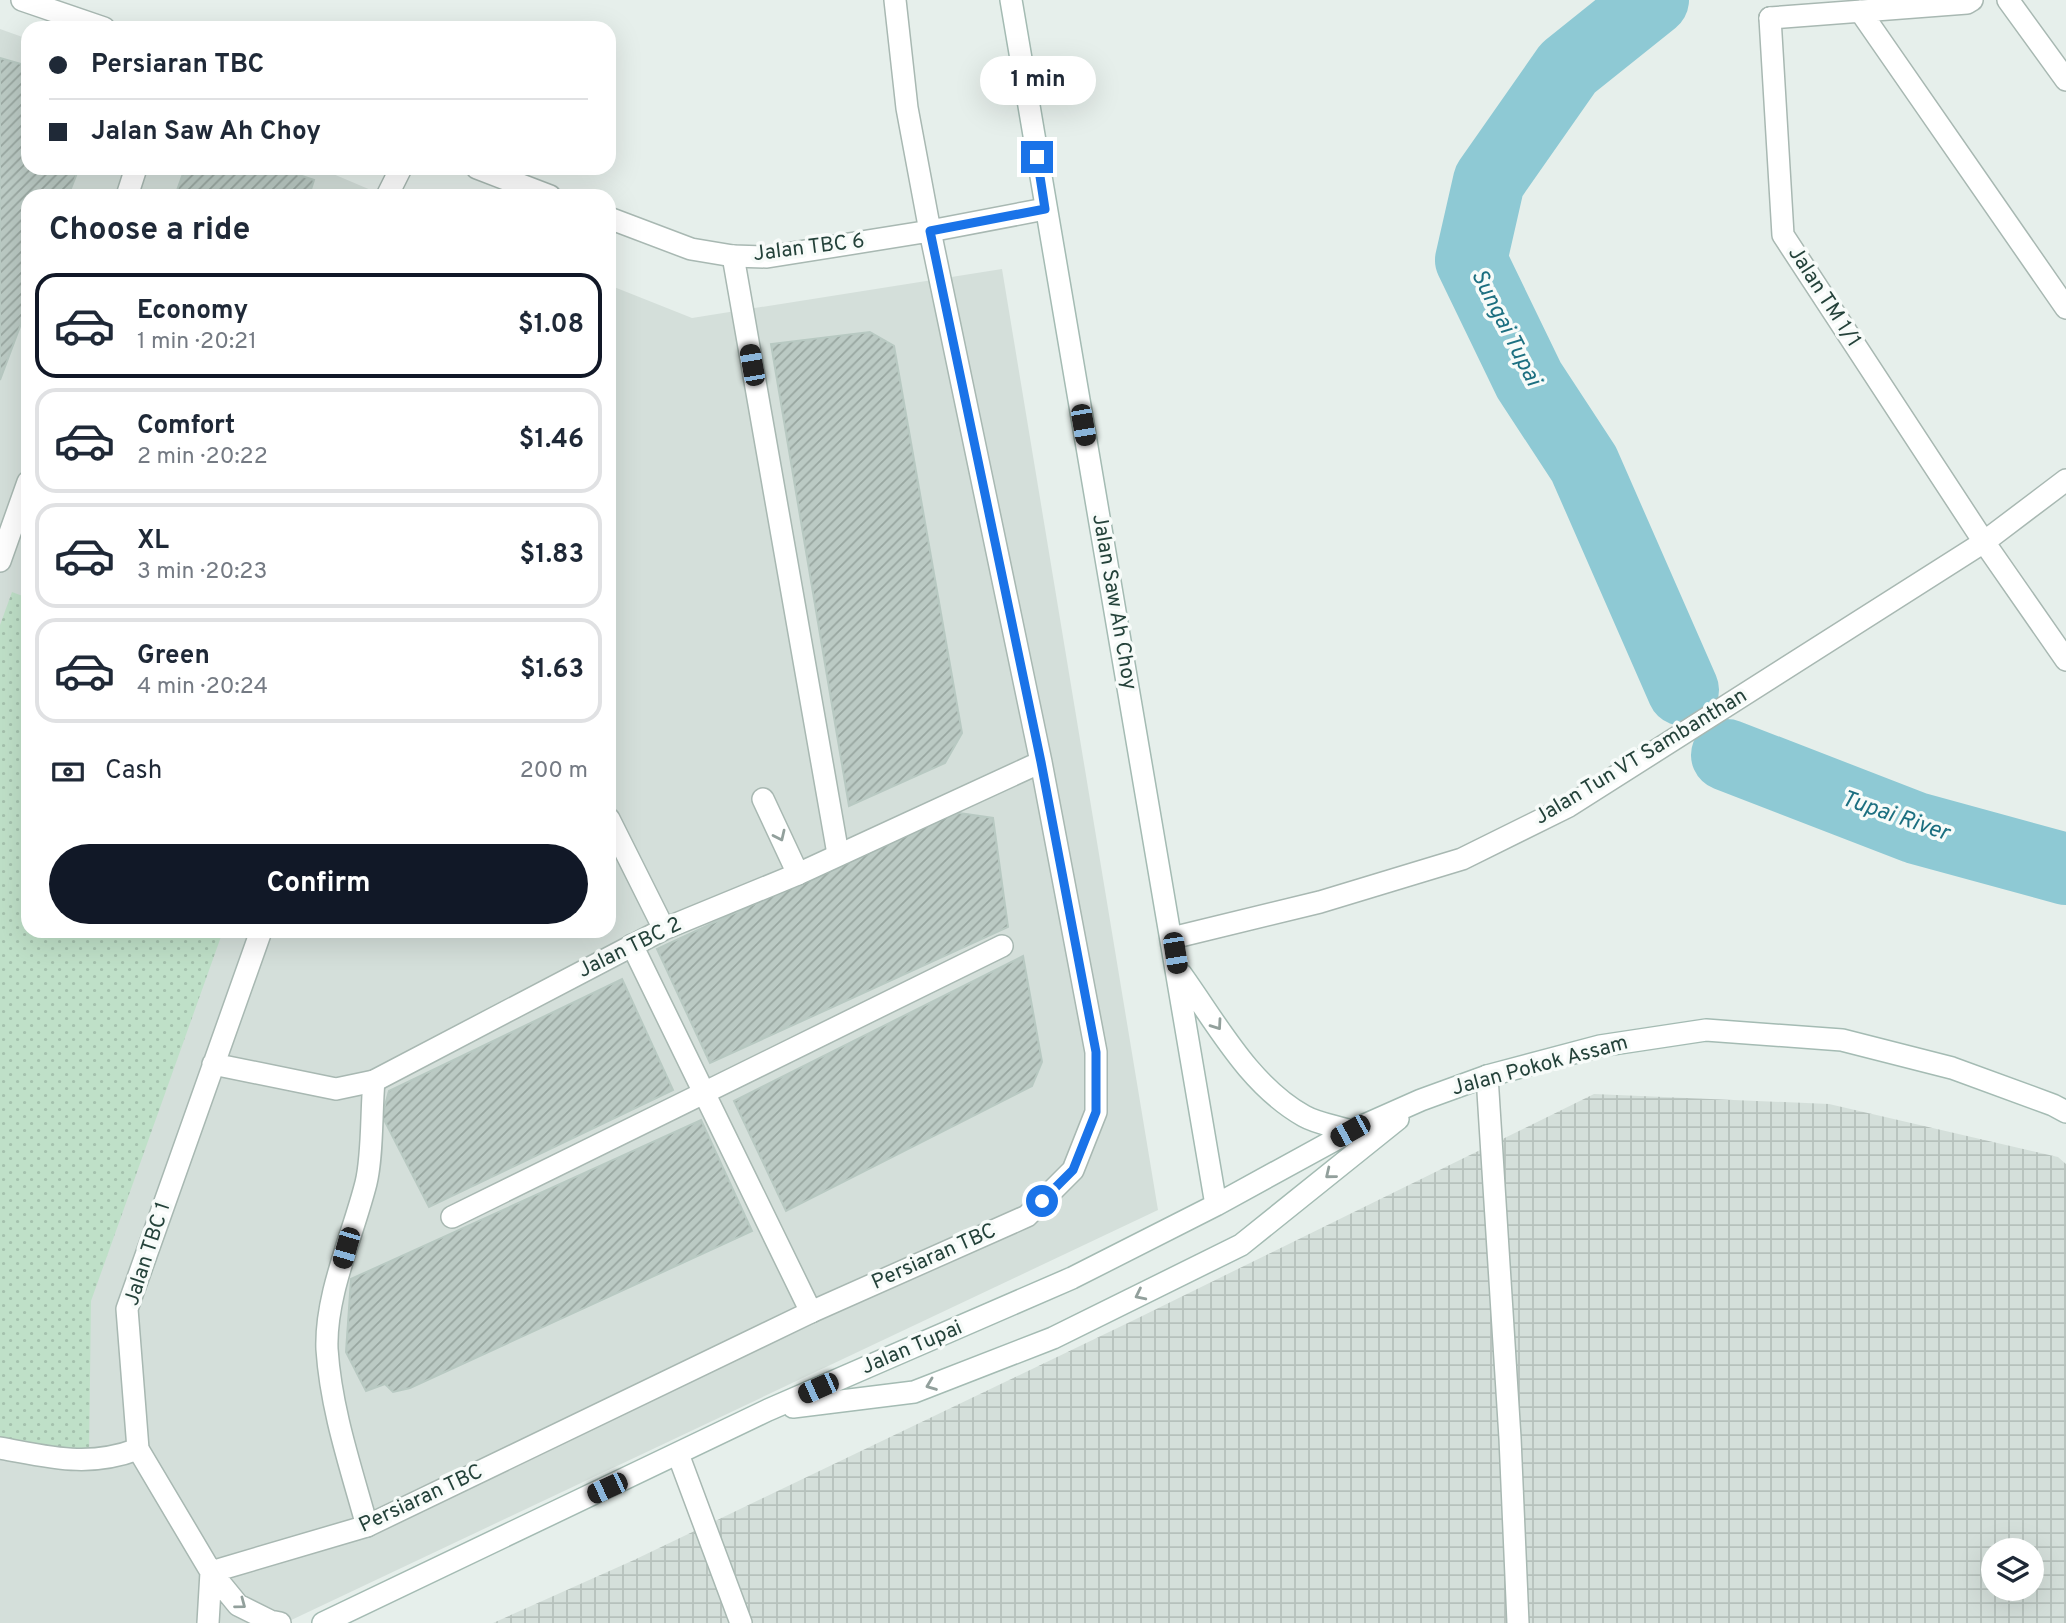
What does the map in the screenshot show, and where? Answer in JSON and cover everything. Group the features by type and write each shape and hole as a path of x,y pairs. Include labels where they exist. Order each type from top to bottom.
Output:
{"street":[{"path":"22,0 84,21"},
{"name":"Persiaran TBC","path":"211,1572 367,1526 811,1312 1027,1216 1073,1170 1096,1112 1096,1052 1041,762 930,231 907,108 895,0"},
{"name":"Jalan Saw Ah Choy","path":"1011,0 1178,969 1216,1205"},
{"path":"1860,11 1967,3 1972,0"},
{"path":"2008,0 2066,80"},
{"path":"1860,11 2066,308"},
{"name":"Jalan TM 1/1","path":"1860,11 1770,18 1783,235 1984,541 2066,660"},
{"path":"495,175 532,189"},
{"name":"Jalan TBC 6","path":"616,221 691,250 733,256 767,257 930,231 1045,209"},
{"path":"733,256 838,855"},
{"name":"Jalan Tun VT Sambanthan","path":"1172,937 1320,902 1462,859 1569,806 1984,541 2066,480"},
{"path":"0,561 21,503"},
{"name":"Jalan TBC 2","path":"213,1064 336,1089 374,1081 664,929 797,874 1041,762"},
{"path":"763,799 797,874"},
{"path":"616,833 664,929"},
{"name":"Jalan TBC 1","path":"258,938 127,1309 138,1449 211,1572 238,1605 270,1622 280,1623"},
{"path":"632,946 811,1312"},
{"path":"452,1217 1002,946"},
{"path":"1178,969 1238,1055 1271,1094 1307,1118 1350,1131"},
{"name":"Jalan Pokok Assam","path":"1421,1100 1487,1076 1600,1046 1706,1030 1842,1040 1952,1068 2066,1112"},
{"path":"1487,1076 1510,1438 1518,1623"},
{"path":"367,1526 337,1420 327,1347 331,1309 367,1180 374,1081"},
{"path":"768,1410 914,1392 1053,1338 1241,1245 1421,1100"},
{"name":"Jalan Tupai","path":"323,1623 768,1410 1072,1278 1216,1205 1350,1131 1421,1100"},
{"path":"0,1448 68,1460 92,1461 116,1457 138,1449"},
{"path":"678,1454 741,1623"},
{"path":"208,1623 211,1572"}],"shaded area":[{"path":"0,29 21,36 21,64 0,58"},
{"path":"76,175 183,175 178,189 71,189"},
{"path":"299,175 336,175 368,189 311,189 314,180"},
{"path":"1002,269 1158,1210 285,1623 0,1623 0,380 21,324 21,938 616,938 616,288 692,318","holes":["870,332 894,346 962,733 945,763 850,806 771,344","952,812 993,818 1008,927 710,1063 657,949","1023,957 1042,1062 1032,1086 787,1211 734,1101","621,979 673,1090 429,1207 382,1117 389,1091","701,1120 752,1231 410,1387 393,1392 385,1384 366,1390 346,1352 351,1279"]},
{"path":"1594,1094 1829,1104 2058,1157 2066,1164 2066,1623 493,1623 634,1560 1134,1320"}],"green space":[{"path":"12,592 21,595 21,938 221,938 91,1301 89,1457 0,1445 0,625"}],"building":[{"path":"0,58 21,64 21,175 76,175 71,189 21,189 21,324 0,380"},
{"path":"182,175 299,175 314,180 311,189 178,189"},
{"path":"870,332 894,346 962,733 945,763 849,806 771,344"},
{"path":"952,812 993,818 1008,927 710,1063 657,949"},
{"path":"1023,956 1042,1062 1032,1086 786,1211 734,1101"},
{"path":"622,979 673,1090 429,1207 382,1116 389,1091"},
{"path":"701,1120 752,1231 410,1388 393,1392 385,1384 366,1391 346,1352 351,1279"}],"waterway":[{"name":"Sungai Tupai","path":"1653,0 1568,68 1489,181 1471,260 1529,380 1584,464 1683,690"},
{"name":"Tupai River","path":"1727,755 1916,828 2066,869"}],"route":[{"path":"1037,157 1045,209 930,231 1041,762 1096,1052 1096,1112 1073,1170 1042,1201"}]}
